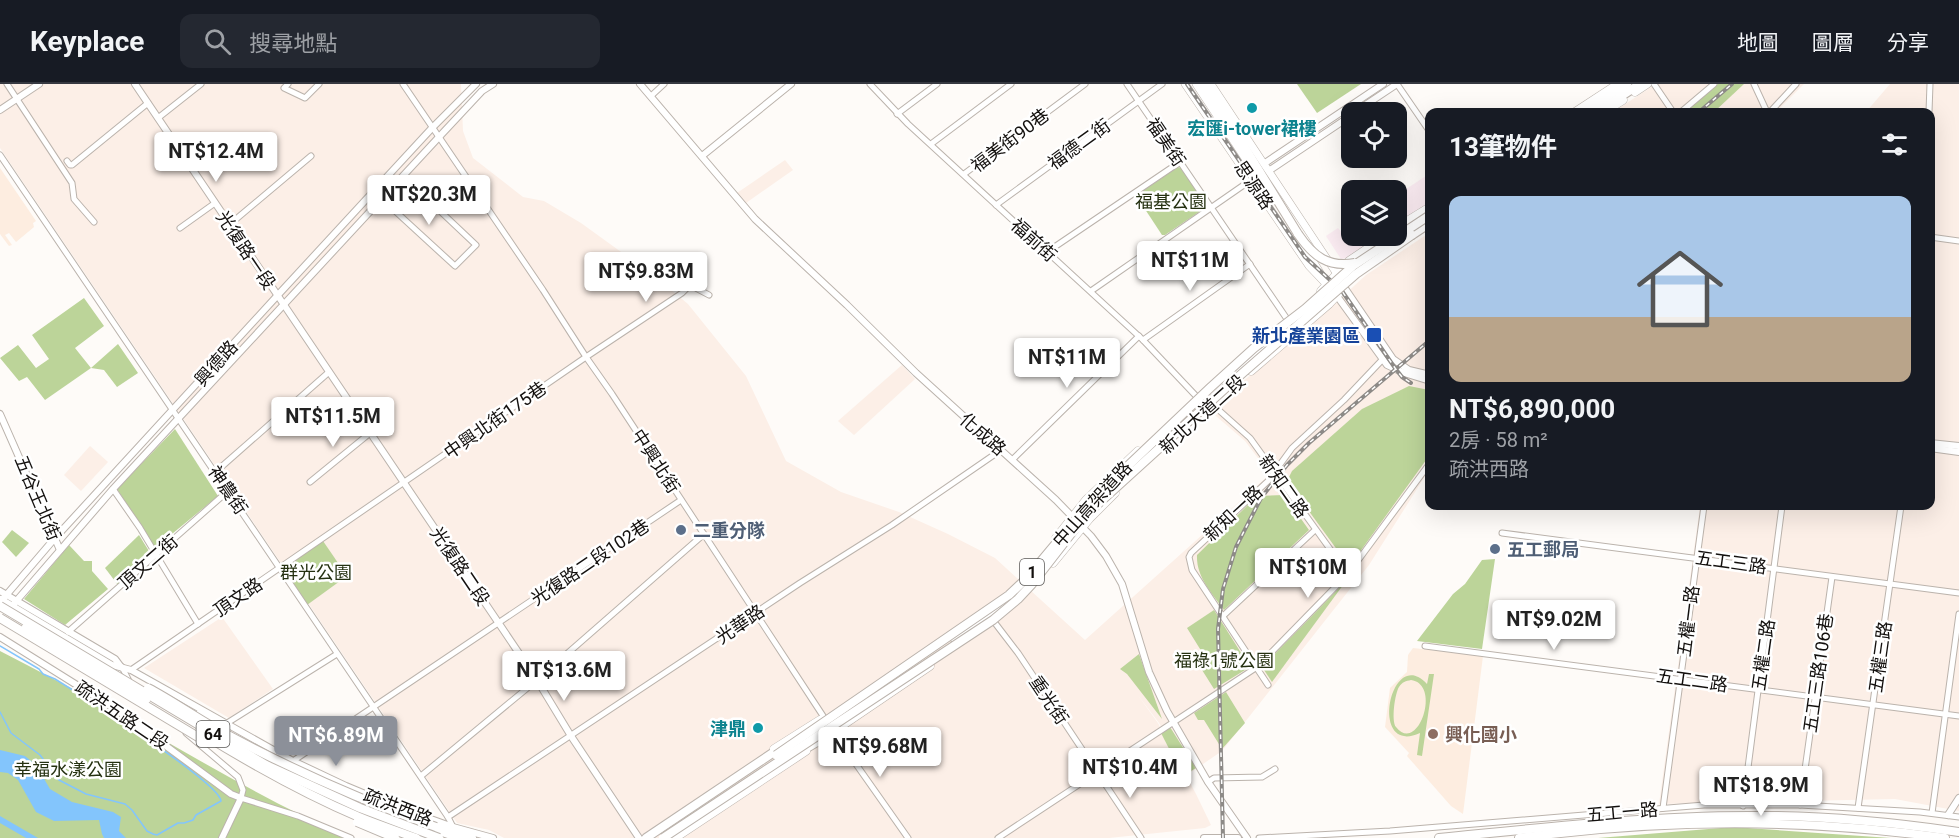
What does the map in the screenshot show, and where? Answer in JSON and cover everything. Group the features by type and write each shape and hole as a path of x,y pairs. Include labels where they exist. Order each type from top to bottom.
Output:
{"highway":[{"path":"1590,108 1628,84"},
{"path":"1603,108 1640,84"},
{"path":"1209,85 1298,234 1320,259 1341,264 1359,263 1412,235"},
{"name":"中山高架道路","path":"654,838 1000,603 1027,578 1078,515 1109,482 1228,371 1353,266 1425,224"},
{"name":"中山高架道路","path":"663,838 993,620 1032,584 1084,522 1230,384 1356,274 1425,225"},
{"path":"1084,522 1137,462 1197,405 1272,341 1336,294 1343,284"},
{"path":"776,756 870,696 1006,603 1031,576 1043,555"},
{"name":"64","path":"2,598 90,658 266,765 360,808 439,838"},
{"name":"64","path":"0,611 288,784 358,817 416,838"},
{"path":"0,618 70,662 258,772 325,807 394,838"},
{"path":"90,658 158,694 215,728 344,792 436,827 472,838"},
{"path":"646,838 814,724"},
{"path":"670,838 822,739"},
{"path":"258,772 296,785 388,825 425,838"},
{"path":"1439,838 1630,821 1751,816 1859,820 1959,832"},
{"path":"1519,838 1600,830 1763,823 1875,830 1945,838"}],"main road":[{"name":"思源路","path":"1185,84 1309,266 1336,294"},
{"name":"思源路","path":"1196,84 1327,284"},
{"path":"1581,108 1618,84"},
{"path":"1596,108 1634,84"},
{"path":"1610,108 1647,84"},
{"name":"思源路","path":"1209,85 1268,167 1343,284"},
{"path":"1407,221 1425,210"},
{"name":"1","path":"1327,284 1343,284 1365,262 1425,224"},
{"name":"1","path":"1327,284 1336,273 1369,246"},
{"name":"新北大道二段","path":"814,724 1003,597 1043,555 1073,516 1103,483 1197,397 1327,284"},
{"name":"新北大道二段","path":"822,739 995,623 1032,590 1084,522 1336,294"},
{"name":"1","path":"640,838 814,724"},
{"name":"1","path":"675,838 822,739"}],"street":[{"path":"7,84 72,183 74,200 94,222"},
{"path":"0,110 39,84"},
{"name":"光復路一段","path":"135,84 277,296"},
{"path":"158,118 201,84"},
{"path":"288,84 284,88 305,98 319,84"},
{"name":"中興北街","path":"403,84 543,290 833,731 908,838"},
{"name":"興德路","path":"2,598 277,296 432,128 476,84"},
{"name":"興德路","path":"14,604 113,489 482,91 493,84"},
{"name":"化成路","path":"640,84 755,219 916,373 1073,516 1084,522 1122,584 1149,672 1173,723 1208,782 1247,838"},
{"path":"651,96 664,84"},
{"path":"702,156 791,84"},
{"name":"福前街","path":"870,84 897,114 1141,338 1197,397"},
{"path":"897,114 937,84"},
{"path":"931,144 1011,84"},
{"name":"福美街90巷","path":"964,174 1085,84"},
{"name":"福美街","path":"1127,84 1287,319"},
{"name":"福德二街","path":"996,205 1162,84"},
{"path":"1268,167 1383,84"},
{"path":"1371,102 1397,84 1425,125"},
{"path":"1654,84 1670,108"},
{"path":"1686,108 1714,84"},
{"path":"1754,84 1766,108"},
{"path":"1772,108 1796,84"},
{"path":"1929,108 1930,84"},
{"path":"67,161 72,165 148,103"},
{"path":"1268,167 1341,121"},
{"name":"神農街","path":"0,155 453,827"},
{"path":"229,225 311,156"},
{"path":"1047,252 1180,162"},
{"path":"382,199 455,266 476,245 403,176"},
{"path":"1091,291 1251,180"},
{"path":"180,228 214,203"},
{"path":"1935,238 1959,240"},
{"path":"1012,459 1141,338 1250,264"},
{"path":"1343,284 1393,359 1409,370 1425,374"},
{"name":"中興北街175巷","path":"404,483 682,293 690,285 709,295"},
{"path":"1336,294 1382,360 1392,368 1425,379"},
{"name":"光復路二段","path":"277,296 500,624 571,736 640,838"},
{"name":"新知一路","path":"1269,685 1192,570 1188,557 1268,481 1292,448 1344,400 1382,360"},
{"path":"220,468 329,372"},
{"name":"新知二路","path":"1212,404 1250,438 1348,574"},
{"name":"五谷王北街","path":"0,414 60,550"},
{"path":"310,482 370,433"},
{"path":"1935,443 1959,446"},
{"path":"1935,449 1959,452"},
{"name":"光華路","path":"448,817 1001,450"},
{"path":"998,838 1257,667 1348,574 1425,470"},
{"name":"頂文路","path":"131,670 404,483"},
{"path":"113,489 198,624"},
{"name":"頂文二街","path":"68,632 228,491"},
{"name":"光復路二段102巷","path":"293,761 500,624 681,500"},
{"name":"五權一路","path":"1663,808 1703,510"},
{"name":"五權二路","path":"1743,806 1781,510"},
{"name":"五權三路","path":"1858,808 1900,510"},
{"path":"1223,616 1316,530"},
{"name":"五工三路","path":"1502,532 1959,593"},
{"path":"420,776 537,680 704,534"},
{"name":"五工三路106巷","path":"1800,805 1832,577"},
{"name":"疏洪西路","path":"2,598 115,659 122,667"},
{"name":"疏洪西路","path":"14,604 112,665 131,670 259,752 333,790 392,816 457,838"},
{"path":"1932,813 1959,614"},
{"name":"重光街","path":"995,623 1141,838"},
{"name":"疏洪五路二段","path":"0,637 120,712 231,794 241,798"},
{"name":"五工二路","path":"1425,646 1959,716"},
{"path":"221,727 337,654"},
{"path":"122,667 133,690 238,777 243,790 241,798 222,838"},
{"name":"疏洪西路","path":"179,699 227,722 293,761 389,804 453,827 493,838"},
{"path":"1208,782 1214,778 1262,777 1275,769"},
{"path":"241,798 298,816 351,838"},
{"path":"1948,815 1959,798"},
{"name":"五工一路","path":"1259,838 1335,835 1663,808 1800,805 1932,813 1959,817"},
{"path":"1204,838 1238,838"}],"shaded area":[{"path":"0,84 461,84 463,131 473,158 523,197 544,201 581,223 653,275 688,304 746,376 786,461 841,492 899,512 995,558 1085,640 1270,474 1245,441 1209,410 1366,275 1425,236 1425,476 1369,565 1222,751 1187,775 1159,723 1137,694 1158,723 1196,794 1211,825 1205,828 1109,838 504,838 489,830 457,823 0,148"},
{"path":"1656,84 1804,84 1780,108 1619,108"},
{"path":"1890,84 1959,84 1959,811 1895,799 1659,804 1699,510 1935,510 1935,108 1869,108"},
{"path":"785,160 793,170 746,203 737,193"},
{"path":"0,168 36,221 33,223 34,227 16,242 9,233 5,235 12,245 9,246 0,234"},
{"path":"1425,177 1425,207 1407,218 1407,188"},
{"path":"1338,228 1341,232 1341,246 1366,246 1347,258 1341,259 1326,236"},
{"path":"902,365 915,379 854,435 838,421"},
{"path":"90,446 108,462 81,491 64,475"},
{"path":"222,617 273,689 229,718 144,668"},
{"name":"興化國小","path":"1413,648 1483,656 1463,814 1451,806 1385,727 1390,688 1407,672 1408,655"}],"green space":[{"path":"1297,84 1361,84 1317,113"},
{"path":"1718,84 1744,84 1718,108 1690,108"},
{"name":"福基公園","path":"1178,167 1182,168 1206,204 1205,208 1162,235 1137,197 1138,194"},
{"path":"84,298 104,326 75,348 91,368 45,400 27,377 19,381 0,358 18,345 36,368 49,359 32,335"},
{"path":"118,344 138,373 117,387 104,370 91,368"},
{"path":"1409,386 1425,389 1425,462 1354,560 1346,562 1287,481 1292,471 1362,409"},
{"path":"175,429 218,496 155,548 117,489"},
{"path":"1284,495 1309,530 1224,610 1202,578 1197,555 1257,496"},
{"path":"12,530 29,543 16,557 2,542"},
{"path":"139,535 152,556 118,585 105,568"},
{"name":"群光公園","path":"323,541 347,576 307,605 283,569"},
{"path":"69,545 84,561 92,561 92,571 108,589 65,625 24,599"},
{"path":"1495,559 1482,649 1417,641 1482,560"},
{"path":"1346,581 1272,682 1262,667"},
{"name":"福祿1號公園","path":"1214,610 1250,667 1214,689 1197,662 1205,657 1187,628"},
{"name":"幸福水漾公園","path":"0,651 99,703 260,794 351,838 0,838"},
{"path":"1139,654 1162,719 1127,674 1120,669"},
{"path":"1429,674 1434,674 1422,756 1417,755 1420,733 1404,736 1394,730 1390,717 1390,702 1395,688 1403,678 1414,676 1427,684","holes":["1411,680 1420,684 1425,693 1426,704 1423,715 1419,725 1412,732 1404,733 1396,727 1394,719 1398,690 1401,684 1407,681"]},
{"path":"1226,692 1245,723 1222,749 1204,720 1198,720 1194,713"},
{"path":"1170,727 1196,768 1183,776 1161,733"},
{"path":"1733,827 1891,838 1598,838"}],"water":[{"path":"0,750 25,756 36,765 50,789 72,802 113,812 121,817 119,831 126,838 104,838 99,820 54,821 36,812 18,780 8,773 0,772"},
{"path":"0,816 38,838 26,838 0,823"}],"waterway":[{"path":"0,646 108,712"},
{"path":"0,712 11,733 40,755 59,780 86,794 125,804 147,831 153,834 157,835 178,823 193,820 196,815 221,801 217,794 192,772 118,719"}],"railway":[{"path":"1187,84 1305,257 1342,291 1395,368 1411,383"},
{"path":"1704,108 1732,84"},
{"path":"1223,838 1218,629 1223,589 1236,547 1261,498 1287,465 1309,443 1425,344"}],"place":[{"name":"宏匯i-tower裙樓","path":"1252,108"},
{"name":"新北產業園區","path":"1374,335"},
{"name":"二重分隊","path":"681,530"},
{"name":"五工郵局","path":"1495,549"},
{"name":"津鼎","path":"758,728"},
{"name":"興化國小","path":"1433,734"}]}
